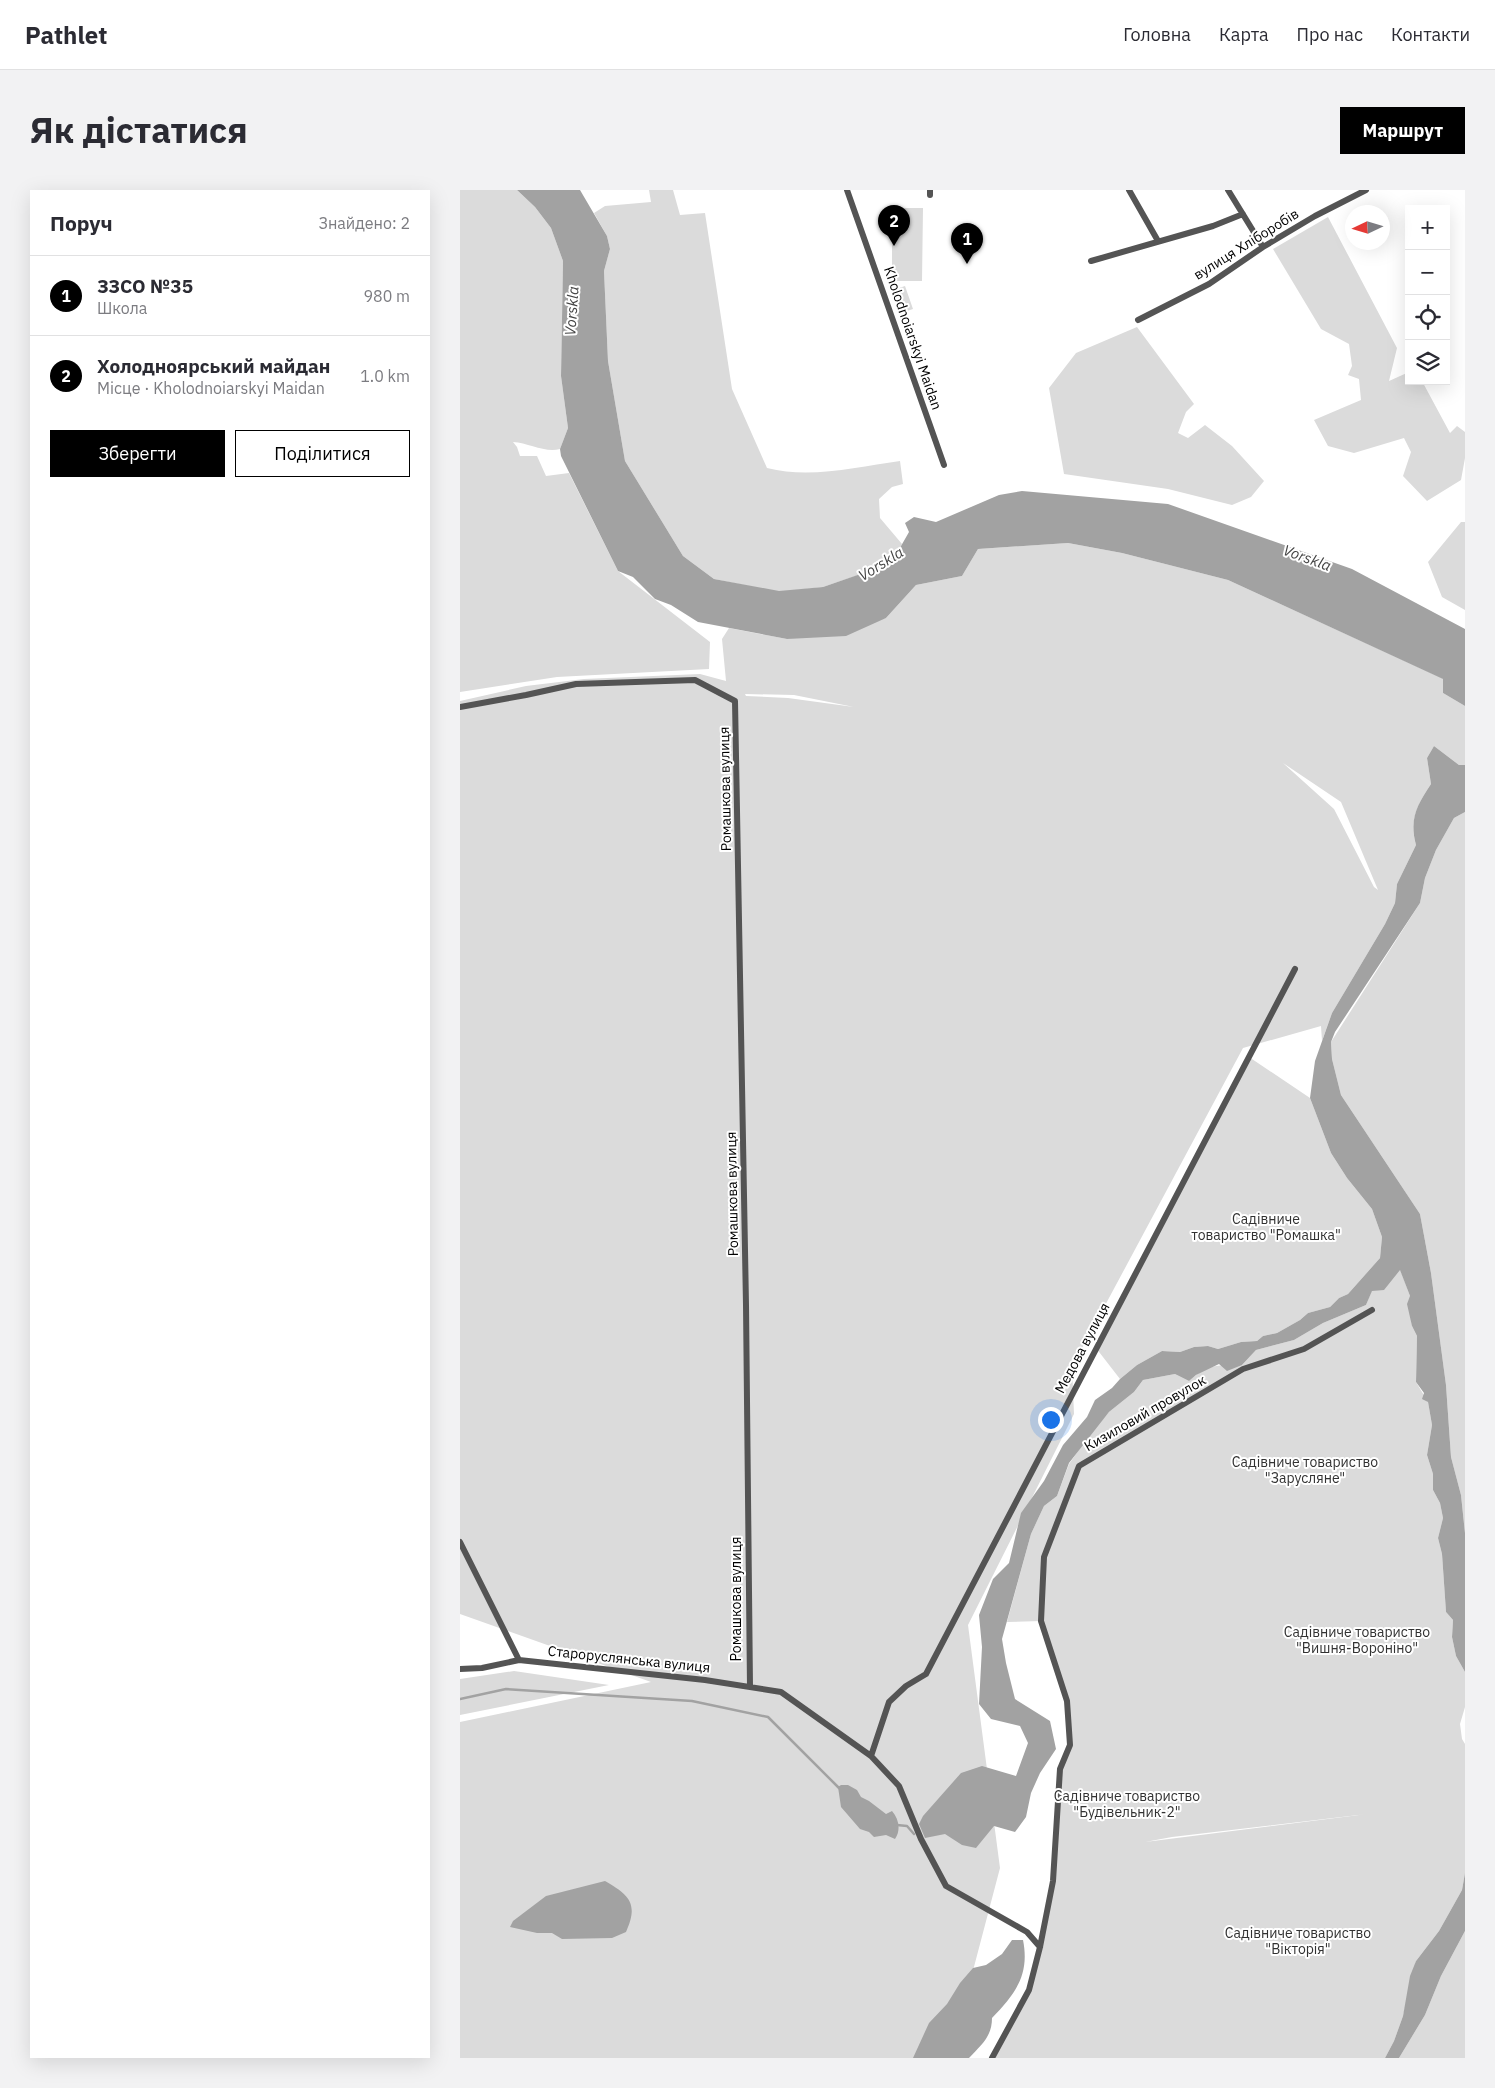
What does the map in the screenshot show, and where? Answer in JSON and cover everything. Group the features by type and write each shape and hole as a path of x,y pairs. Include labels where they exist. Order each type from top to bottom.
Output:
{"street":[{"name":"Kholodnoiarskyi Maidan","path":"848,190 944,465"},
{"path":"1129,190 1158,241"},
{"path":"1228,190 1262,247"},
{"name":"вулиця Хліборобів","path":"1138,320 1209,284 1262,247 1315,216 1366,190"},
{"path":"1091,261 1213,226 1243,214"},
{"name":"Ромашкова вулиця","path":"460,707 526,696 576,684 695,680 735,701 746,1305 750,1687"},
{"name":"Медова вулиця","path":"871,1756 889,1702 906,1686 926,1674 1295,969"},
{"name":"Кизиловий провулок","path":"992,2058 1029,1990 1054,1881 1060,1770 1070,1745 1067,1700 1041,1621 1044,1557 1079,1466 1243,1369 1304,1350 1372,1310"},
{"path":"460,1542 518,1660"},
{"name":"Староруслянська вулиця","path":"460,1669 482,1668 518,1660 705,1680 781,1692 871,1756 899,1786 921,1839 946,1886 1026,1932 1040,1947"}],"green space":[{"path":"460,190 517,190 535,207 551,228 563,261 561,376 568,428 560,449 549,450 513,442 520,456 537,456 546,476 569,473 618,571 710,642 709,669 557,677 460,692"},
{"path":"649,190 673,190 680,215 705,213 732,389 767,468 783,471 817,472 900,461 903,484 892,487 879,499 880,518 902,544 897,553 873,570 823,587 779,592 714,579 683,556 625,461 608,361 604,271 610,249 607,236 594,213 605,206 651,202"},
{"path":"892,208 923,208 922,281 892,281"},
{"path":"1328,217 1397,348 1389,381 1405,374 1405,385 1424,385 1450,433 1457,426 1465,432 1465,458 1461,480 1427,501 1403,476 1411,452 1404,438 1354,453 1328,446 1314,420 1361,400 1359,379 1348,375 1352,366 1349,344 1321,329 1273,249"},
{"path":"905,286 913,309 901,313 893,290"},
{"path":"1137,327 1194,404 1186,412 1178,433 1188,438 1205,425 1232,446 1264,481 1251,497 1232,505 1168,489 1064,474 1049,388 1076,353"},
{"path":"1461,522 1465,522 1465,610 1442,597 1428,562"},
{"path":"1068,543 1122,553 1228,580 1444,679 1443,693 1465,706 1465,765 1459,765 1434,746 1427,758 1431,784 1418,806 1413,828 1416,845 1397,884 1395,903 1385,924 1332,1013 1322,1041 1321,1026 1243,1048 1072,1367 1074,1414 968,1625 1000,1868 950,2058 460,2058 460,1722 651,1682 460,1614 460,701 526,686 584,679 700,674 726,681 722,639 729,628 787,639 886,618 916,585 962,576 978,549","holes":["745,694 794,695 854,707 788,698 746,696","1283,763 1341,802 1378,890 1374,887 1334,809"]},
{"path":"1465,812 1465,1533 1461,1495 1451,1457 1446,1385 1431,1273 1420,1214 1341,1095 1332,1059 1331,1042 1420,903 1425,878 1436,850 1454,818"},
{"name":"Садівниче товариство \"Ромашка\"","path":"1249,1057 1310,1098 1331,1153 1347,1178 1372,1209 1382,1237 1380,1258 1348,1294 1339,1298 1330,1307 1308,1313 1300,1320 1277,1333 1263,1336 1257,1341 1241,1342 1218,1349 1208,1346 1194,1347 1180,1352 1162,1351 1137,1365 1120,1379 1096,1348"},
{"path":"1400,1269 1410,1296 1412,1326 1417,1336 1416,1382 1428,1402 1432,1425 1427,1455 1433,1474 1433,1490 1440,1503 1443,1518 1438,1538 1442,1554 1446,1612 1453,1620 1452,1637 1456,1656 1465,1672 1465,1707 1460,1724 1462,1739 1465,1744 1465,1873 1462,1890 1439,1931 1416,1961 1403,2016 1394,2041 1385,2058 992,2058 1029,1990 1053,1881 1060,1769 1070,1745 1067,1701 1041,1621 1007,1622 1031,1534 1044,1506 1057,1496 1069,1464 1091,1433 1109,1412 1134,1392 1143,1380 1175,1374 1189,1381 1207,1369 1227,1365 1242,1365 1256,1350 1294,1340 1323,1323 1366,1305 1372,1290","holes":["1367,1814 1145,1842 1172,1837"]},
{"path":"514,1671 609,1685 460,1715 460,1679"},
{"path":"1465,1931 1465,2058 1399,2058 1425,2015 1441,1976"}],"water":[{"name":"Vorskla","path":"517,190 580,190 607,236 610,249 604,271 608,361 625,461 683,556 714,579 779,591 823,587 872,570 897,553 909,532 905,523 914,517 936,522 999,495 1022,491 1168,504 1352,569 1465,629 1465,706 1443,693 1443,679 1228,580 1122,553 1068,543 978,549 962,576 916,585 886,618 846,636 787,639 698,622 671,605 655,599 633,577 618,571 561,456 560,449 568,428 561,376 563,261 551,228 535,207"},
{"path":"1434,746 1459,765 1465,765 1465,812 1454,818 1436,850 1425,878 1420,903 1335,1032 1331,1042 1332,1059 1341,1095 1420,1214 1431,1273 1446,1385 1451,1457 1461,1495 1465,1533 1465,1672 1456,1656 1452,1637 1453,1620 1446,1612 1442,1554 1438,1538 1443,1518 1440,1503 1433,1490 1433,1474 1427,1455 1432,1425 1428,1402 1422,1399 1424,1393 1416,1382 1417,1336 1412,1326 1407,1304 1410,1296 1400,1270 1384,1290 1372,1291 1366,1305 1323,1323 1294,1340 1256,1350 1242,1365 1227,1371 1219,1364 1196,1375 1189,1381 1175,1374 1143,1380 1134,1392 1109,1412 1069,1463 1057,1496 1044,1506 1031,1534 1002,1639 1015,1699 1050,1721 1056,1749 1040,1773 1031,1793 1026,1817 1015,1832 994,1826 976,1848 962,1845 945,1834 925,1838 919,1824 923,1816 961,1773 982,1766 1016,1776 1028,1743 1020,1726 991,1719 979,1704 982,1647 979,1615 993,1579 1009,1563 1021,1513 1044,1481 1063,1445 1087,1417 1095,1400 1112,1388 1137,1365 1162,1351 1180,1352 1194,1347 1208,1346 1218,1349 1241,1342 1257,1341 1263,1336 1277,1333 1300,1320 1308,1313 1330,1307 1339,1298 1348,1294 1380,1258 1382,1237 1372,1209 1347,1178 1331,1153 1310,1098 1315,1061 1332,1013 1385,924 1395,903 1397,884 1416,845 1413,827 1414,820 1418,806 1431,784 1427,758"},
{"path":"848,1785 857,1790 861,1797 886,1814 892,1811 898,1825 895,1839 886,1835 874,1837 869,1832 860,1829 841,1807 838,1787"},
{"path":"1465,1873 1465,1931 1441,1976 1425,2015 1399,2058 1385,2058 1394,2041 1403,2016 1410,1976 1416,1961 1439,1931 1462,1890"},
{"path":"605,1881 626,1896 629,1901 632,1914 626,1932 612,1938 562,1939 552,1933 537,1933 510,1927 513,1921 546,1896"},
{"path":"1012,1940 1023,1940 1025,1952 1022,1974 1008,2001 992,2018 992,2025 988,2036 982,2045 969,2058 913,2058 929,2023 947,2004 960,1983 973,1968 986,1965 1002,1954"}],"waterway":[{"path":"460,1699 506,1689 692,1701 768,1717 839,1788"},
{"path":"897,1825 907,1826 914,1834"}],"place":[{"name":"Холодноярський майдан","path":"894,246"},
{"name":"ЗЗСО №35","path":"967,264"}],"park label":[{"name":"Садівниче товариство \"Зарусляне\"","path":"1305,1470"},
{"name":"Садівниче товариство \"Вишня-Вороніно\"","path":"1357,1640"},
{"name":"Садівниче товариство \"Будівельник-2\"","path":"1127,1804"},
{"name":"Садівниче товариство \"Вікторія\"","path":"1298,1942"}]}
